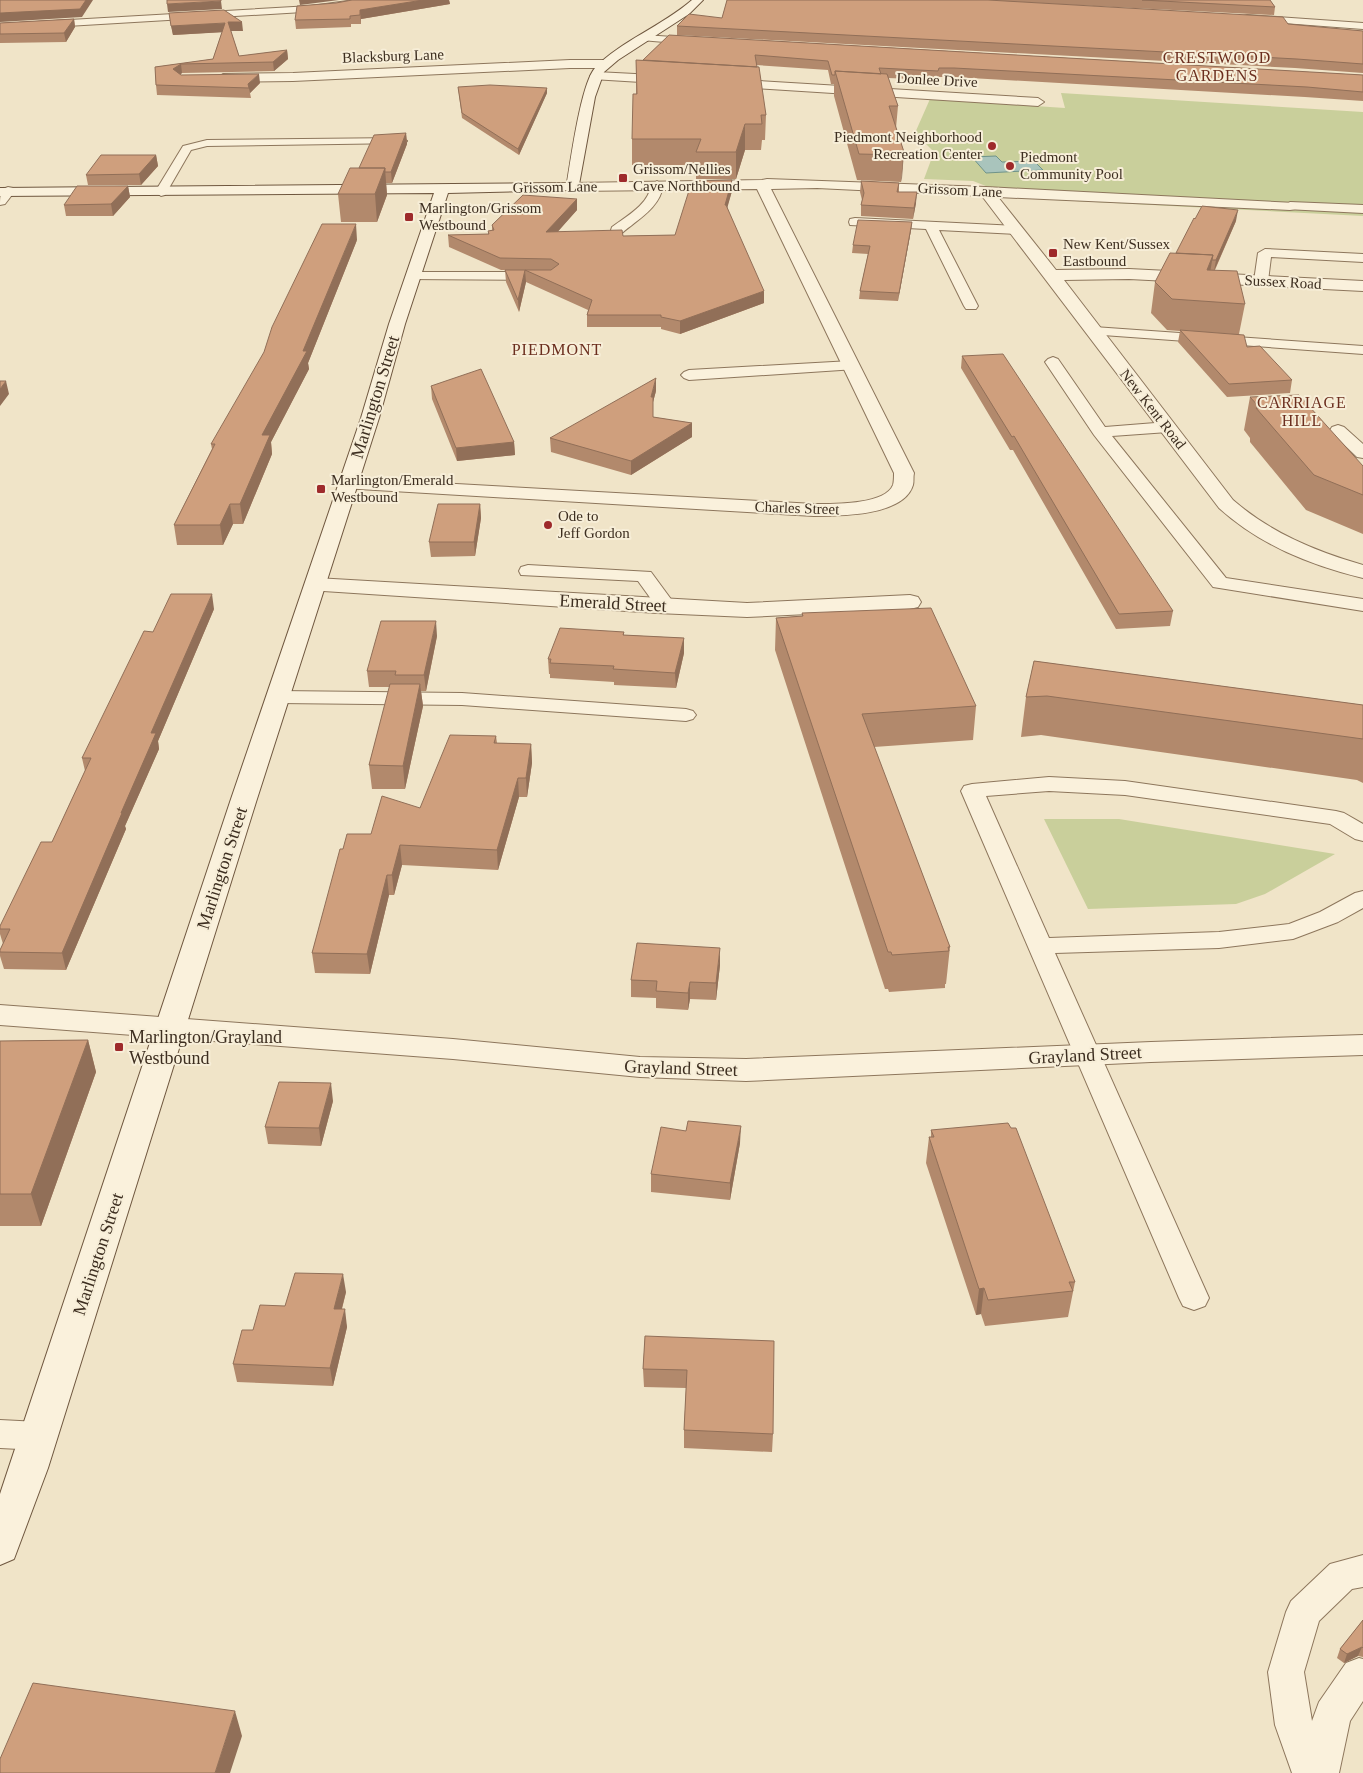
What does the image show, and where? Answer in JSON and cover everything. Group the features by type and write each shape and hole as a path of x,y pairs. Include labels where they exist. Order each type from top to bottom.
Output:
{"street":[{"path":"0,26 310,10 370,0"},
{"path":"573,187 589,97 596,76 606,64 685,12 698,0"},
{"path":"111,7 119,20"},
{"path":"1232,18 1363,26"},
{"path":"644,38 709,42"},
{"name":"Blacksburg Lane","path":"213,79 606,64"},
{"path":"596,76 690,81"},
{"name":"Donlee Drive","path":"710,82 1038,102"},
{"name":"Grissom Lane","path":"3,195 767,183 834,184 1290,206"},
{"name":"Charles Street","path":"349,484 814,510 861,508 896,495 905,481 904,473 764,188 767,183"},
{"name":"Marlington Street","path":"0,1547 40,1436 171,1026 349,484 413,276 442,189"},
{"name":"New Kent Road","path":"986,191 1226,504 1236,514 1276,540 1308,555 1363,572"},
{"name":"Sussex Road","path":"1052,275 1100,273 1363,286"},
{"name":"Emerald Street","path":"316,585 747,610 910,602"},
{"name":"Grayland Street","path":"0,1014 443,1048 640,1068 682,1069 746,1070 1363,1045"}],"lane":[{"path":"161,192 187,148 194,145 207,143 401,141"},
{"path":"617,230 654,199 658,190 657,185"},
{"path":"1290,206 1363,209"},
{"path":"855,222 1017,230"},
{"path":"931,227 971,306"},
{"path":"1261,281 1266,253 1363,258"},
{"path":"413,276 552,276"},
{"path":"1094,331 1363,350"},
{"path":"1053,362 1100,432 1220,583 1363,605"},
{"path":"689,375 851,366"},
{"path":"1100,432 1168,427"},
{"path":"1338,430 1363,454"},
{"path":"528,570 644,576 666,606"},
{"path":"279,697 462,699 686,715"},
{"path":"1194,1298 972,791 1049,784 1124,788 1336,818 1363,834"},
{"path":"1040,946 1219,940 1293,931 1330,917 1363,898"},
{"path":"0,1434 40,1436"},
{"path":"1311,1773 1294,1725 1286,1672 1304,1612 1342,1575 1363,1571"},
{"path":"1320,1773 1332,1715 1359,1675"}],"green space":[{"path":"1061,93 1363,112 1363,216 1017,198 973,181 924,179 934,152 915,133 930,99 1065,108"},
{"path":"1044,819 1119,819 1335,854 1265,894 1236,904 1088,909"}],"water":[{"name":"Piedmont Community Pool","path":"996,156 1002,162 1034,161 1043,170 986,173 972,157"}],"building":[{"path":"0,0 86,0 80,9 0,13"},
{"path":"167,0 221,0 221,1 167,4"},
{"path":"352,0 423,0 360,10 360,15 350,16 350,19 295,20 297,6"},
{"path":"727,0 988,0 1283,17 1288,24 1363,31 1363,64 677,26 689,14 722,18"},
{"path":"1142,0 1270,0 1275,7"},
{"path":"224,10 242,22 228,22 239,56 287,50 273,62 181,64 173,69 181,75 259,74 248,84 249,88 156,85 155,67 213,59 225,23 171,26 169,13"},
{"path":"74,19 64,33 0,34 0,23"},
{"path":"669,35 1363,75 1363,92 1307,87 954,68 939,68 938,71 879,68 881,74 835,71 835,75 832,75 828,61 755,55 757,67 643,60"},
{"path":"636,60 759,67 766,115 761,115 762,124 745,124 736,152 696,152 701,139 632,139 633,94 637,94"},
{"path":"835,71 887,74 898,106 889,106 904,152 903,155 859,154"},
{"path":"490,85 547,88 518,149 462,113 458,87"},
{"path":"406,133 391,172 385,172 385,168 359,168 374,135"},
{"path":"101,155 156,155 139,174 86,175"},
{"path":"350,168 385,168 375,194 338,194"},
{"path":"732,180 725,205 764,291 680,321 661,317 661,315 587,315 592,300 525,270 551,270 559,264 551,259 500,258 448,235 489,234 488,231 494,230 492,225 523,195 577,199 546,232 622,230 623,236 675,235 692,181"},
{"path":"861,181 899,183 897,192 917,192 914,208 861,205 864,193"},
{"path":"77,186 128,186 111,204 64,205"},
{"path":"1202,206 1238,210 1216,260 1212,260 1213,255 1176,253"},
{"path":"858,220 912,222 899,293 860,291 870,246 853,245"},
{"path":"322,224 356,224 303,351 307,351 262,435 270,435 240,504 230,504 220,525 174,525 215,444 211,444 264,352 272,327"},
{"path":"1170,253 1213,255 1207,270 1237,271 1245,304 1172,299 1155,282"},
{"path":"505,270 525,270 518,300"},
{"path":"1180,330 1244,335 1247,347 1260,346 1292,380 1229,384"},
{"path":"1003,354 1173,611 1119,614 1014,436 1012,437 962,356"},
{"path":"481,369 514,442 456,448 431,386"},
{"path":"656,378 651,397 653,397 653,417 692,423 631,461 550,438"},
{"path":"0,381 6,381 0,389"},
{"path":"1299,395 1363,466 1363,495 1314,475 1256,408 1260,408 1250,397"},
{"path":"438,504 480,504 474,542 429,542"},
{"path":"171,594 212,594 151,733 156,733 62,953 0,952 10,929 0,929 0,926 41,842 52,842 91,758 82,758 144,631 153,632"},
{"path":"931,608 976,706 862,714 950,947 948,947 949,951 892,955 891,952 888,952 776,618 803,616 802,613"},
{"path":"381,621 436,621 424,675 395,675 396,671 367,671"},
{"path":"560,628 624,632 623,635 684,638 675,673 613,669 614,666 550,663 551,659 548,659"},
{"path":"1034,661 1363,705 1363,739 1047,696 1026,697"},
{"path":"390,684 420,684 403,766 369,765"},
{"path":"450,735 496,736 494,743 531,744 526,778 518,778 497,850 400,845 392,875 387,875 367,954 312,953 340,849 343,849 347,834 371,834 382,796 420,808"},
{"path":"637,943 720,948 716,983 690,982 688,993 656,991 657,981 631,980"},
{"path":"88,1040 31,1194 0,1194 0,1041"},
{"path":"279,1082 331,1083 319,1128 265,1127"},
{"path":"688,1121 741,1126 730,1183 651,1174 661,1127 686,1131"},
{"path":"1008,1123 1011,1128 1016,1128 1075,1282 1069,1282 1073,1291 988,1300 984,1288 979,1289 929,1137 934,1137 931,1130"},
{"path":"295,1273 343,1274 334,1309 345,1309 330,1368 233,1364 242,1330 253,1330 260,1305 285,1306"},
{"path":"645,1336 774,1341 773,1434 684,1430 687,1370 643,1369"},
{"path":"1363,1620 1363,1648 1347,1654 1340,1649"},
{"path":"33,1683 235,1711 215,1773 0,1773 0,1759"}],"place":[{"name":"Piedmont Neighborhood Recreation Center","path":"992,146"},
{"name":"Piedmont Community Pool","path":"1010,166"},
{"name":"Grissom/Nellies Cave Northbound","path":"623,178"},
{"name":"Marlington/Grissom Westbound","path":"409,217"},
{"name":"New Kent/Sussex Eastbound","path":"1053,253"},
{"name":"Marlington/Emerald Westbound","path":"321,489"},
{"name":"Ode to Jeff Gordon","path":"548,525"},
{"name":"Marlington/Grayland Westbound","path":"119,1047"}],"district":[{"name":"CRESTWOOD GARDENS","path":"1217,66"},
{"name":"PIEDMONT","path":"557,349"},
{"name":"CARRIAGE HILL","path":"1302,411"}]}
